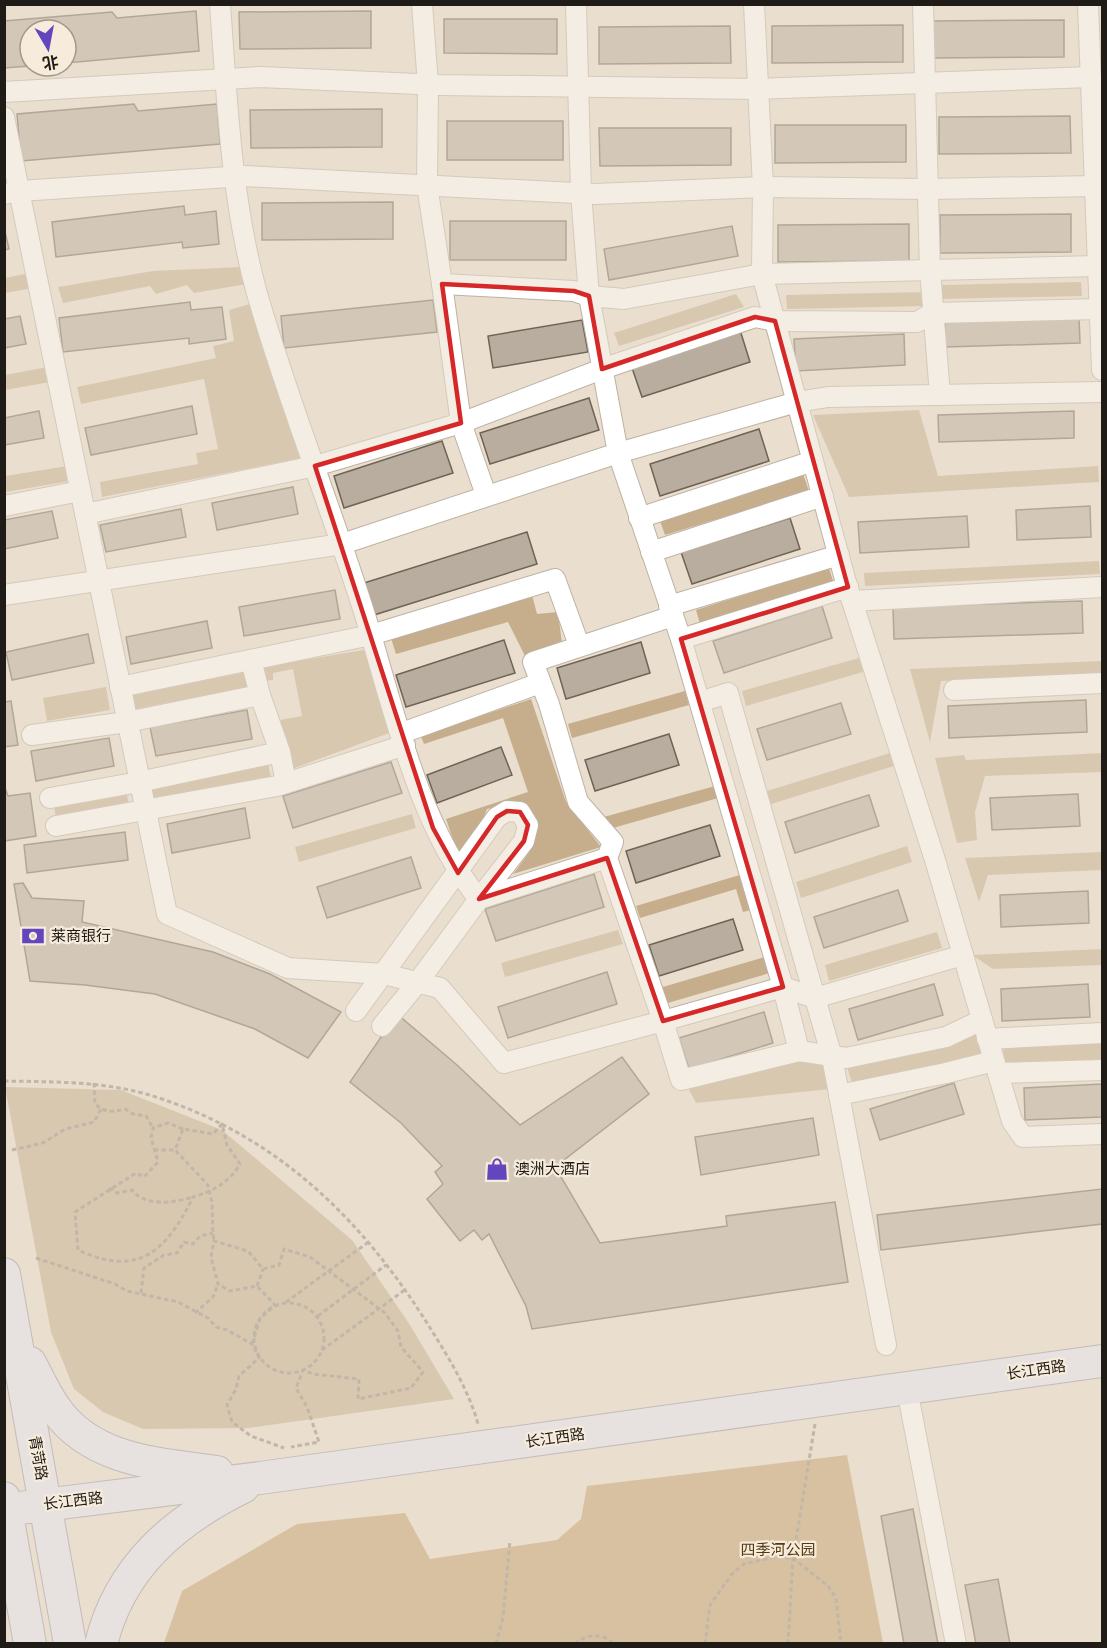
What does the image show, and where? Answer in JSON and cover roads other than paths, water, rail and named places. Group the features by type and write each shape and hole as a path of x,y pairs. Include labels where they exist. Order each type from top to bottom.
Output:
{"main road":[{"name":"青菏路","path":"4,1274 70,1644"},
{"path":"17,1339 56,1410 77,1434 100,1449 157,1464 260,1478"},
{"name":"长江西路","path":"5,1506 46,1504 260,1478 1102,1361"},
{"path":"101,1644 108,1615 137,1565 209,1504 260,1478"},
{"path":"5,1506 30,1644"}],"street":[{"path":"220,4 234,177 256,289 342,544 433,828 458,873 479,899"},
{"path":"422,4 428,85 427,185 461,423 486,495"},
{"path":"576,4 581,193 589,296 618,453 700,702 783,987 798,1051"},
{"path":"754,4 763,188 762,274 850,594 963,955 1012,1121 1023,1137 1102,1134"},
{"path":"923,4 930,270 940,395"},
{"path":"1088,4 1102,370"},
{"path":"4,93 260,77 428,85 758,89 1091,77"},
{"path":"4,117 12,192 85,514 167,914 288,968 384,974 440,988 504,1063 783,987 815,998 963,955"},
{"path":"12,192 234,177 581,193 763,188 927,189 1095,186"},
{"path":"442,284 574,291 589,296 624,299 762,274 1098,266"},
{"path":"85,514 315,466 461,423 602,369 755,317 775,321 917,322 933,314 1100,309"},
{"path":"4,595 342,544 618,453 797,402 828,397 1102,392"},
{"path":"639,518 813,461"},
{"path":"4,506 80,491"},
{"path":"651,552 823,496"},
{"path":"839,555 671,611 533,663 578,801 613,842 607,858 681,1080 798,1051 846,1058 985,1029 1102,1034"},
{"path":"120,687 371,635 555,579 579,645"},
{"path":"681,639 850,594 1102,587"},
{"path":"251,660 260,695 280,752 286,783"},
{"path":"56,826 146,812 286,783 404,739 540,683"},
{"path":"954,690 1102,683"},
{"path":"700,702 728,693 831,1057 886,1345"},
{"path":"32,735 127,722 260,695"},
{"path":"50,798 140,782 280,752"},
{"path":"356,1011 497,817 507,811 520,812 528,825 524,841 382,1026"},
{"path":"479,899 607,858"},
{"path":"839,1095 935,1076 996,1067 1102,1070"},
{"path":"908,1389 956,1644"}],"place":[{"name":"莱商银行","path":"33,936"},
{"name":"澳洲大酒店","path":"497,1169"}],"park label":[{"name":"四季河公园","path":"778,1550"}]}
